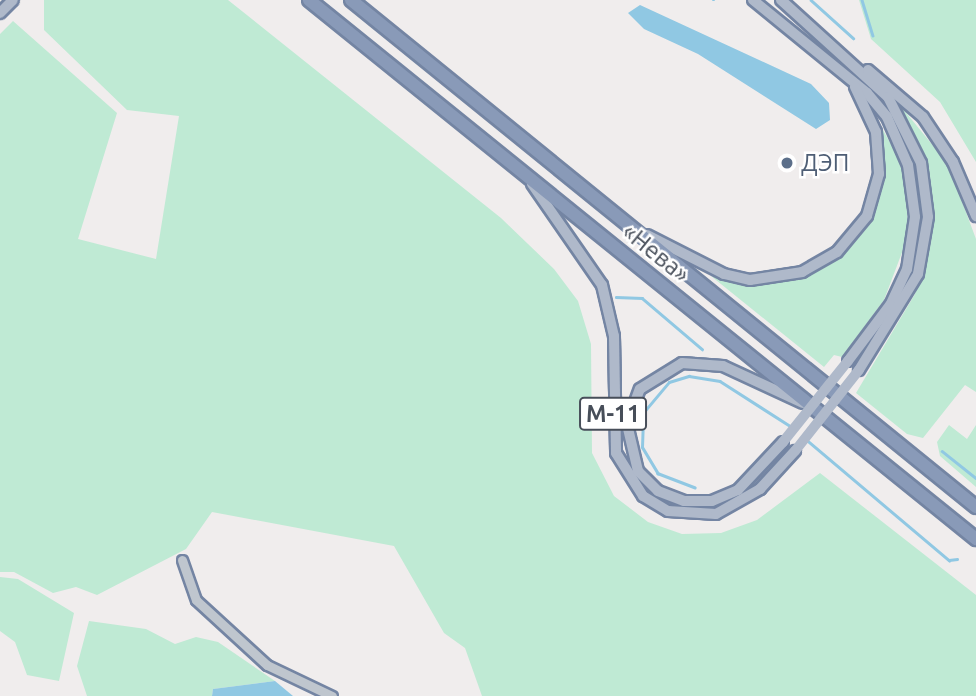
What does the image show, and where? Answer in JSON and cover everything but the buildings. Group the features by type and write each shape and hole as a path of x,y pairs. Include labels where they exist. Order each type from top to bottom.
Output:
{"highway":[{"name":"«Нева»","path":"309,0 976,539"},
{"name":"«Нева»","path":"351,0 976,506"}],"main road":[{"path":"0,13 13,0"},
{"name":"М-11","path":"753,0 848,75 896,135 914,189 915,217 899,288 848,362 783,442 738,490 712,500 684,501 658,491 638,471 627,424 649,380 697,361 723,366 807,405"},
{"name":"М-11","path":"781,0 923,117 953,162 976,216"},
{"name":"М-11","path":"522,171 602,285 614,336 614,440 635,487 668,510 716,514 760,489 795,451 859,370 910,294 928,217 921,163 908,129 854,61"},
{"name":"М-11","path":"631,225 678,254 750,280 779,279 829,258 867,216 879,174 876,132 848,75"}],"street":[{"path":"181,560 196,600 267,665 332,696"}],"green space":[{"path":"44,0 228,0 501,218 554,269 578,301 591,344 592,453 614,496 648,522 682,534 721,533 757,520 820,473 976,595 976,696 482,696 465,648 444,633 394,546 212,512 186,549 97,595 76,587 53,593 14,572 0,572 0,34 13,21 117,113 78,239 156,259 179,116 127,110 44,30"},
{"path":"859,0 976,0 976,162 940,102 871,39"},
{"path":"890,93 948,164 976,239 976,392 965,385 923,438 907,434 856,393 915,294 932,235 926,163"},
{"path":"868,103 903,166 909,234 884,300 842,357 834,355 824,367 711,276 758,285 793,280 823,268 851,246 872,216 883,174 880,131"},
{"path":"949,425 967,439 976,425 976,487 940,456 937,442"},
{"path":"0,577 18,579 74,613 59,681 27,675 15,642 0,631"},
{"path":"89,621 146,629 175,644 196,637 218,642 275,681 213,689 212,696 87,696 77,666"}],"water":[{"path":"640,5 811,84 829,103 830,120 816,129 698,54 644,29 628,13"},
{"path":"275,681 293,696 212,696 213,689"}],"waterway":[{"path":"811,0 853,38"},
{"path":"862,0 873,35"},
{"path":"616,297 642,298 702,349"},
{"path":"695,488 658,474 642,447 643,413 669,382 689,376 720,381 790,426"},
{"path":"808,441 949,560 957,559"},
{"path":"942,451 976,478"}],"place":[{"name":"ДЭП","path":"787,163"}]}
